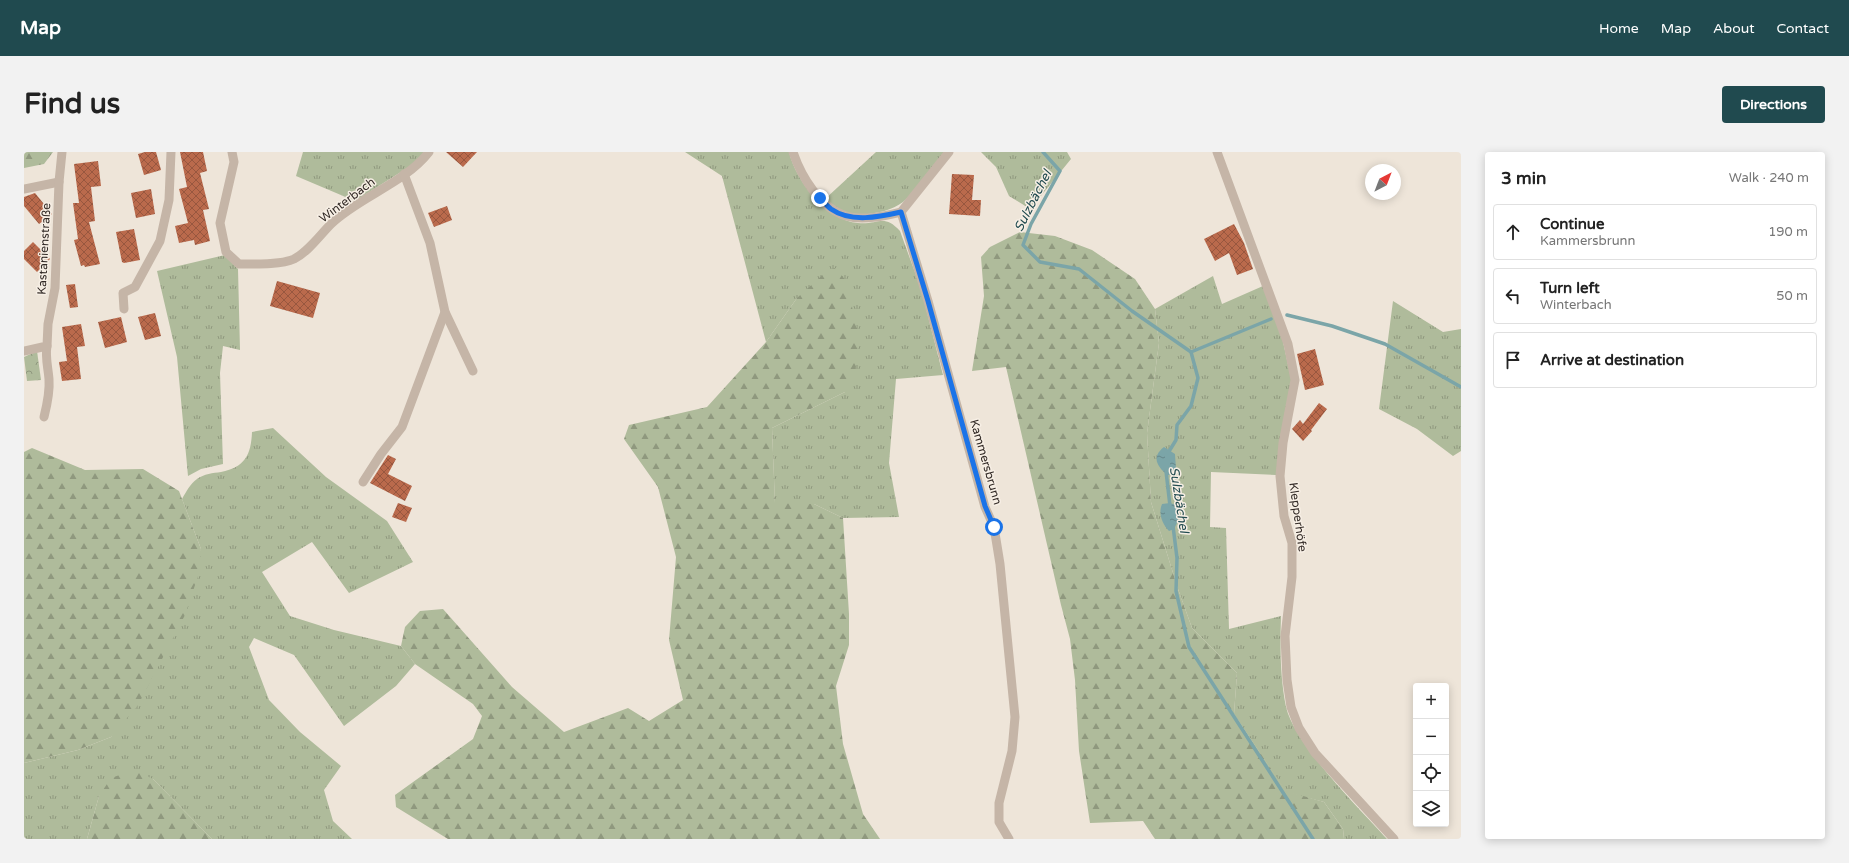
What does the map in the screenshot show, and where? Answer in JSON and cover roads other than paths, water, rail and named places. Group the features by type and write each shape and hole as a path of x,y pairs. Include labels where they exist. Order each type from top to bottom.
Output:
{"street":[{"name":"Kastanienstraße","path":"44,417 48,404 49,380 46,354 48,324 55,288 59,182 62,152"},
{"path":"124,309 124,293 135,287 160,241 169,200 171,152"},
{"name":"Winterbach","path":"232,152 234,162 220,223 226,252 239,264 267,264 293,260 333,222 404,174 425,158 429,152"},
{"path":"793,152 799,171 830,209 847,216 866,218 901,212 949,152"},
{"name":"Klepperhöfe","path":"1217,152 1288,344 1295,380 1283,443 1280,476 1284,516 1292,543 1292,578 1285,636 1291,707 1299,728 1315,753 1394,839"},
{"path":"404,174 430,243 445,312 473,371"},
{"path":"24,189 59,182"},
{"name":"Kammersbrunn","path":"901,212 928,301 985,506 994,527 1000,564 1015,717 1012,751 999,803 999,822 1009,839"},
{"path":"363,482 380,454 402,426 445,312"},
{"path":"24,351 47,346"}],"water":[{"path":"1164,447 1175,454 1176,469 1172,475 1167,475 1158,465 1158,454"},
{"path":"1170,503 1176,505 1179,514 1174,529 1169,531 1164,525 1160,511 1162,504"}],"waterway":[{"name":"Sulzbächel","path":"1043,152 1060,171 1031,224 1023,245 1040,262 1079,269 1132,311 1191,352 1198,378 1191,406 1177,425 1176,440 1168,453"},
{"path":"1287,315 1332,326 1385,344 1461,387"},
{"path":"1191,352 1271,319"},
{"name":"Sulzbächel","path":"1166,471 1170,506"},
{"name":"Sulzbächel","path":"1173,526 1177,558 1176,591 1189,647 1313,839"}]}
